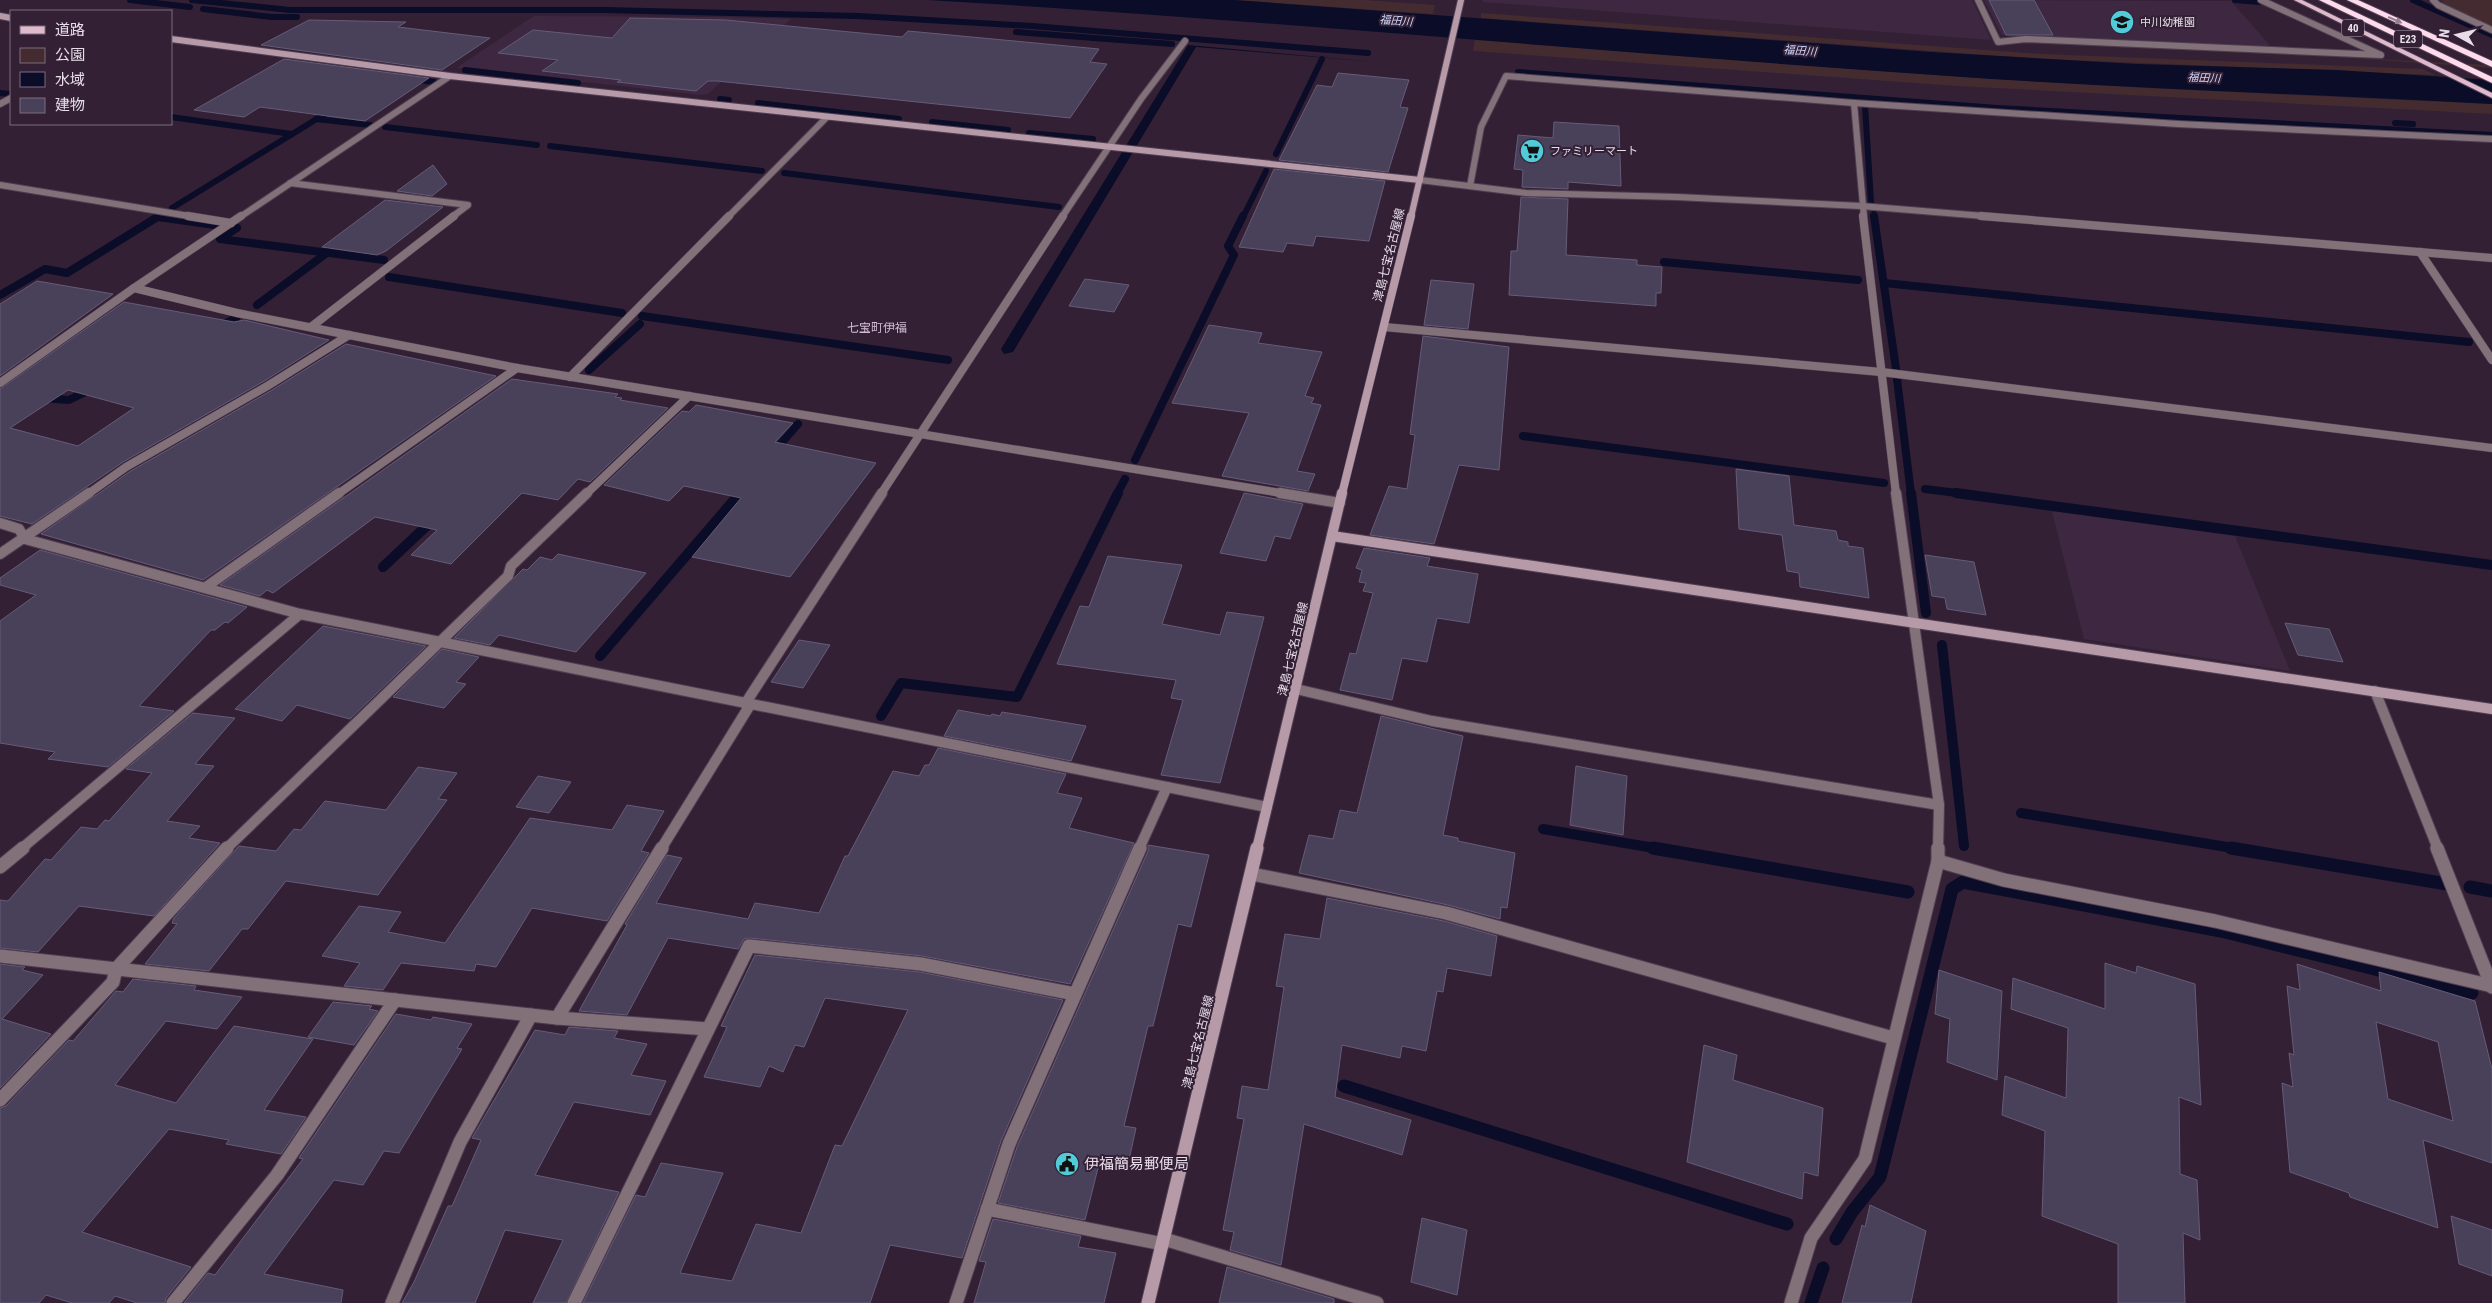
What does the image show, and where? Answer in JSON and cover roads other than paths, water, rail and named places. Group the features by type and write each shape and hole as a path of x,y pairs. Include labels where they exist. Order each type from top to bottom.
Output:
{"highway":[{"name":"E23","path":"2323,0 2492,80"},
{"name":"E23","path":"2351,0 2492,64"}],"main road":[{"name":"40","path":"2297,0 2492,96"}],"street":[{"name":"津島七宝名古屋線","path":"1148,1303 1332,536 1420,180 1461,0"},
{"path":"1978,0 1998,42 2026,39 2381,55 2261,0"},
{"path":"2433,0 2438,5 2492,30"},
{"path":"172,39 450,76 1526,193 1677,197 1861,206 2492,258"},
{"path":"557,1018 748,704 1025,273 1111,147 1141,99 1185,41"},
{"path":"0,383 134,288 450,76"},
{"path":"1470,186 1480,128 1506,76 1854,103 2178,124 2492,138"},
{"path":"1792,1303 1811,1238 1865,1158 1892,1038 1938,861 1939,805 1881,372 1861,206 1854,103"},
{"path":"570,377 827,117"},
{"path":"290,184 468,205 311,327"},
{"path":"0,185 231,223"},
{"path":"2420,252 2492,360"},
{"path":"134,288 237,313 517,368 1340,503"},
{"path":"1384,326 1881,372 2492,448"},
{"path":"0,554 25,539 126,467 269,385 349,334"},
{"path":"206,587 517,368"},
{"path":"0,1100 113,982 116,969 218,857 508,576 511,566 689,396"},
{"path":"0,523 19,529 25,539 300,614 1268,807"},
{"path":"1332,536 1915,624 2492,708"},
{"path":"0,867 300,614"},
{"path":"1296,689 1432,722 1939,805"},
{"path":"2375,691 2492,986"},
{"path":"956,1303 1009,1144 1166,787"},
{"path":"1938,861 2004,880 2215,921 2492,986"},
{"path":"1252,874 1446,913 1892,1038"},
{"path":"574,1303 749,946 920,964 1075,994"},
{"path":"0,956 557,1018 708,1029"},
{"path":"173,1303 277,1175 395,1000"},
{"path":"392,1303 460,1142 531,1015"},
{"path":"988,1209 1163,1241 1377,1303"}],"water":[{"name":"福田川","path":"928,0 1234,0 1931,52 2137,64 2337,70 2492,80 2492,104 2017,81 1184,17"},
{"path":"1188,45 1376,62 1196,47 1013,352 1004,354 1001,349"}],"waterway":[{"path":"130,0 190,7"},
{"path":"192,0 290,10 604,10 858,16 1032,26 1368,53"},
{"path":"2235,0 2260,2"},
{"path":"2413,0 2492,35"},
{"path":"203,9 272,17 297,17"},
{"path":"1016,32 1172,44"},
{"path":"1276,154 1322,59"},
{"path":"465,70 578,83"},
{"path":"1518,72 1997,108 2492,135"},
{"path":"413,79 434,82"},
{"path":"0,93 10,94"},
{"path":"720,99 729,100"},
{"path":"758,103 899,119"},
{"path":"1865,106 1871,202"},
{"path":"317,119 333,109"},
{"path":"172,117 292,134"},
{"path":"172,208 317,119"},
{"path":"317,119 370,125"},
{"path":"932,122 1008,130"},
{"path":"2395,123 2413,124"},
{"path":"385,127 537,145"},
{"path":"1029,133 1093,139"},
{"path":"550,146 762,171"},
{"path":"1243,217 1266,171"},
{"path":"784,173 1059,207"},
{"path":"157,217 162,214"},
{"path":"0,295 45,269 67,273 159,216"},
{"path":"1135,460 1234,255 1228,246 1243,216"},
{"path":"1874,216 1896,369"},
{"path":"158,217 215,225"},
{"path":"233,227 237,228 220,239 327,253"},
{"path":"257,305 327,253"},
{"path":"327,253 384,260"},
{"path":"1664,262 1858,280"},
{"path":"389,277 622,313"},
{"path":"1884,283 2469,342"},
{"path":"642,316 948,360"},
{"path":"219,327 236,318"},
{"path":"589,370 640,324"},
{"path":"1897,379 1911,494"},
{"path":"41,398 69,400 94,388"},
{"path":"772,454 798,424"},
{"path":"1523,436 1884,483"},
{"path":"1117,494 1125,479"},
{"path":"739,494 744,488"},
{"path":"1925,489 1965,494"},
{"path":"600,656 740,493"},
{"path":"881,716 901,683 1017,697 1118,493"},
{"path":"1911,493 1926,613"},
{"path":"1956,493 2492,565"},
{"path":"383,567 435,518"},
{"path":"1942,645 1964,846"},
{"path":"2021,813 2239,849"},
{"path":"1543,829 1660,849"},
{"path":"1653,848 1908,892"},
{"path":"2231,848 2447,884"},
{"path":"1836,1239 1852,1212 1880,1177 1952,889 1963,882 2221,931 2472,993"},
{"path":"2470,887 2492,891"},
{"path":"1344,1086 1787,1224"},
{"path":"1811,1303 1823,1268"}],"place":[{"name":"中川幼稚園","path":"2122,22"},
{"name":"ファミリーマート","path":"1532,151"},
{"name":"伊福簡易郵便局","path":"1067,1164"}],"district":[{"name":"七宝町伊福","path":"877,328"}]}
